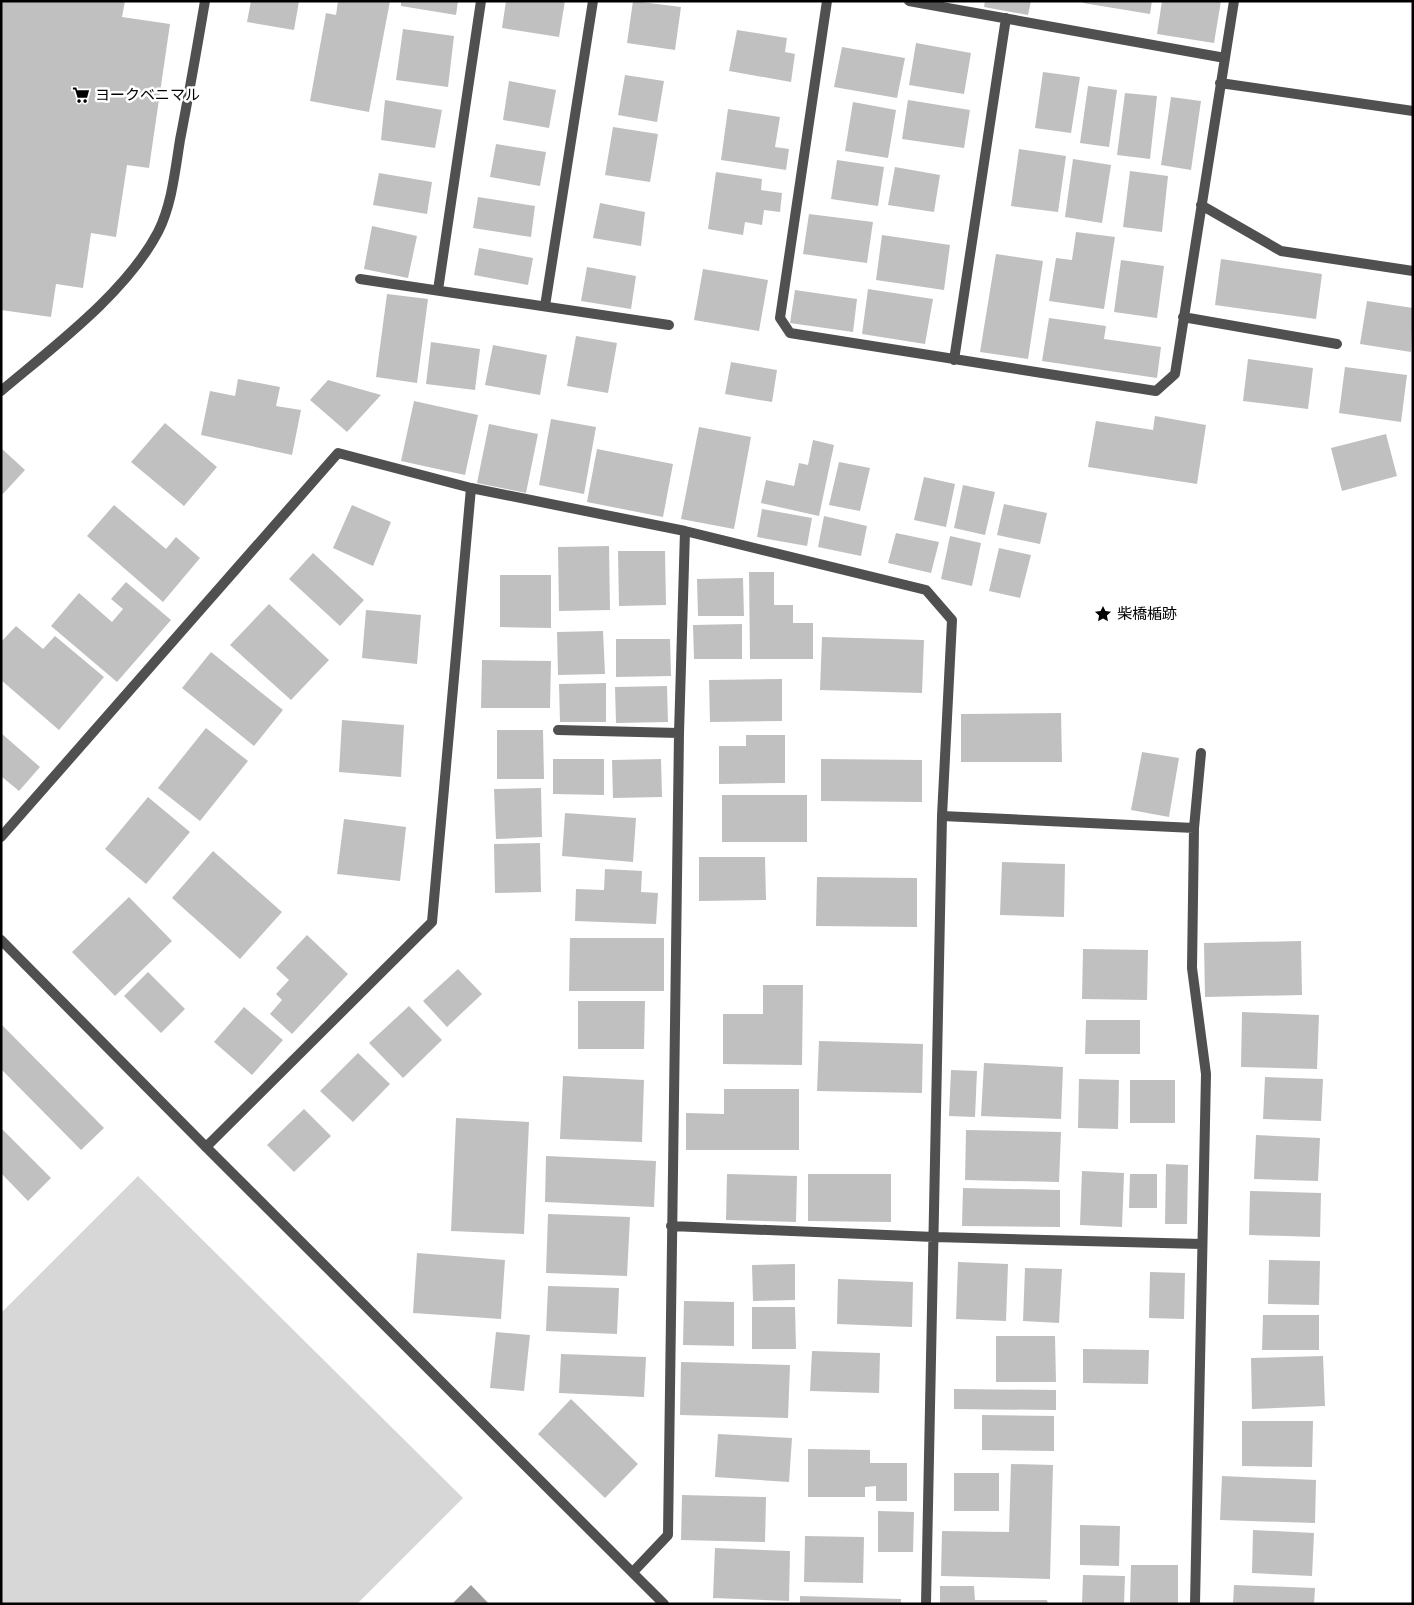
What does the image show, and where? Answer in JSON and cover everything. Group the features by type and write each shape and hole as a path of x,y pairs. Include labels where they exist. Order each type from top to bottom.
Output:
{"street":[{"path":"1,391 80,324 124,281 158,231 170,197 204,1"},
{"path":"438,290 481,1"},
{"path":"545,306 593,1"},
{"path":"827,1 780,318 790,333 1156,392 1175,374 1234,1"},
{"path":"909,1 1225,58"},
{"path":"954,360 1006,18"},
{"path":"1220,83 1413,111"},
{"path":"1201,205 1281,251 1413,271"},
{"path":"360,279 669,325"},
{"path":"1184,317 1337,344"},
{"path":"1,837 338,453 471,488 685,531 926,590 952,620 942,816 926,1604"},
{"path":"206,1147 432,922 471,488"},
{"path":"633,1572 668,1535 679,733 685,531"},
{"path":"558,730 679,733"},
{"path":"1195,1604 1206,1074 1192,968 1194,828 1201,752"},
{"path":"942,816 1194,828"},
{"path":"2,941 664,1604"},
{"path":"671,1226 934,1237 1202,1244"}],"shaded area":[{"path":"138,1176 463,1498 357,1604 1,1604 1,1313"},
{"path":"471,1585 489,1604 452,1604"}],"building":[{"name":"ヨークベニマル","path":"1,1 125,1 122,17 170,24 149,168 127,165 116,237 91,233 83,288 56,284 51,317 1,310"},
{"path":"251,1 299,1 294,30 247,22"},
{"path":"338,1 390,1 369,112 310,101 326,13 336,15"},
{"path":"401,1 458,1 456,15 401,6"},
{"path":"506,1 565,1 559,37 502,28"},
{"path":"633,1 681,7 675,50 627,43"},
{"path":"985,1 1031,1 1028,15 984,7"},
{"path":"1083,1 1152,1 1150,14 1083,3"},
{"path":"1162,1 1221,1 1214,43 1157,34"},
{"path":"403,29 454,36 448,87 396,80"},
{"path":"737,30 787,38 785,52 795,54 791,82 729,71"},
{"path":"916,43 971,53 964,94 909,85"},
{"path":"842,47 905,58 897,98 834,87"},
{"path":"1043,72 1080,77 1071,133 1035,128"},
{"path":"625,75 664,81 657,122 618,115"},
{"path":"509,81 556,90 549,128 503,120"},
{"path":"1088,86 1117,90 1109,147 1080,143"},
{"path":"1125,93 1157,96 1150,159 1117,155"},
{"path":"1171,97 1201,101 1191,170 1161,165"},
{"path":"385,100 442,110 435,148 381,140"},
{"path":"908,100 970,110 964,148 902,139"},
{"path":"853,102 896,110 888,158 845,151"},
{"path":"728,109 780,117 775,147 789,149 786,170 721,160"},
{"path":"613,127 658,134 650,182 605,175"},
{"path":"496,144 546,152 540,186 490,177"},
{"path":"1019,149 1066,156 1058,212 1011,206"},
{"path":"1073,159 1111,165 1102,223 1065,217"},
{"path":"837,160 884,167 878,206 831,199"},
{"path":"895,167 940,175 934,212 888,205"},
{"path":"1130,171 1168,176 1162,232 1123,227"},
{"path":"716,172 762,179 761,190 782,193 780,212 764,210 762,225 745,222 743,235 708,229"},
{"path":"379,173 432,182 427,214 373,205"},
{"path":"478,197 535,206 531,237 473,228"},
{"path":"600,203 645,212 641,246 593,238"},
{"path":"809,214 873,222 867,263 803,254"},
{"path":"372,226 417,236 408,278 364,269"},
{"path":"1076,232 1115,237 1104,309 1049,301 1056,258 1072,260"},
{"path":"882,235 950,245 944,290 876,280"},
{"path":"479,248 533,258 528,285 474,275"},
{"path":"996,254 1043,261 1028,359 980,352"},
{"path":"1221,259 1322,274 1316,319 1215,305"},
{"path":"1121,260 1164,266 1157,318 1114,312"},
{"path":"587,267 636,276 631,309 581,301"},
{"path":"703,269 768,280 759,331 694,320"},
{"path":"868,289 933,299 925,344 862,334"},
{"path":"795,290 857,299 853,332 790,323"},
{"path":"387,294 428,299 417,383 376,377"},
{"path":"1367,301 1413,308 1411,352 1360,344"},
{"path":"1049,318 1106,326 1104,339 1161,347 1157,378 1042,361"},
{"path":"576,336 617,343 608,393 567,386"},
{"path":"431,342 480,349 475,390 426,384"},
{"path":"493,345 547,355 540,395 485,385"},
{"path":"1248,359 1313,368 1308,409 1243,401"},
{"path":"731,362 777,370 772,402 725,394"},
{"path":"1345,367 1407,375 1401,422 1339,413"},
{"path":"238,379 280,387 276,406 301,410 292,455 201,435 210,391 235,396"},
{"path":"328,380 381,395 347,432 310,400"},
{"path":"414,401 478,415 465,475 401,461"},
{"path":"1155,416 1206,425 1197,484 1088,467 1096,421 1153,430"},
{"path":"551,419 596,427 584,494 539,485"},
{"path":"165,423 217,467 184,506 131,462"},
{"path":"489,424 538,434 526,493 477,483"},
{"path":"699,427 751,437 734,529 681,519"},
{"path":"1386,434 1397,476 1342,491 1331,448"},
{"path":"813,440 834,445 819,516 761,503 766,480 794,486 799,463 808,465"},
{"path":"1,448 25,470 1,496"},
{"path":"597,449 673,464 663,517 587,502"},
{"path":"839,462 870,468 860,511 829,505"},
{"path":"924,477 955,484 946,527 914,520"},
{"path":"963,485 995,492 985,535 954,528"},
{"path":"1004,504 1047,513 1040,544 997,535"},
{"path":"114,505 166,549 176,537 200,558 163,602 87,536"},
{"path":"352,505 391,522 373,566 333,548"},
{"path":"762,509 812,518 807,546 757,537"},
{"path":"824,516 867,526 861,556 818,547"},
{"path":"896,533 939,542 931,573 888,563"},
{"path":"950,536 981,543 972,586 941,579"},
{"path":"609,546 610,610 559,611 558,547"},
{"path":"999,548 1031,555 1020,598 989,591"},
{"path":"618,551 665,551 666,605 619,606"},
{"path":"313,553 364,600 340,626 289,579"},
{"path":"749,572 774,572 774,605 793,605 793,623 813,623 813,659 750,659"},
{"path":"500,575 551,575 551,628 500,627"},
{"path":"743,578 744,616 698,616 697,579"},
{"path":"126,582 171,620 117,682 51,626 79,593 112,622 123,609 111,599"},
{"path":"269,604 329,660 291,700 230,645"},
{"path":"366,610 421,615 417,664 362,658"},
{"path":"742,624 742,659 694,659 693,625"},
{"path":"16,626 43,649 55,636 104,677 59,730 1,680 1,642"},
{"path":"603,631 605,674 558,675 557,632"},
{"path":"822,637 924,640 922,693 820,690"},
{"path":"616,639 670,639 671,676 616,677"},
{"path":"211,652 283,710 254,746 182,688"},
{"path":"482,660 551,661 550,708 481,708"},
{"path":"782,679 782,721 710,722 709,680"},
{"path":"606,683 606,722 560,722 559,684"},
{"path":"667,686 668,722 616,723 615,687"},
{"path":"1061,713 1062,762 961,762 961,714"},
{"path":"342,720 404,725 401,777 339,772"},
{"path":"206,728 248,761 200,821 158,788"},
{"path":"497,730 543,730 544,779 497,779"},
{"path":"1,733 40,767 19,791 1,776"},
{"path":"746,735 785,735 785,783 719,784 719,746 746,746"},
{"path":"1142,752 1179,758 1169,817 1131,810"},
{"path":"553,759 604,759 604,795 553,794"},
{"path":"661,759 662,797 613,798 612,760"},
{"path":"821,759 922,760 922,802 821,801"},
{"path":"541,788 542,837 496,839 494,789"},
{"path":"722,795 807,795 807,842 722,842"},
{"path":"148,797 190,832 146,884 105,849"},
{"path":"565,813 636,818 633,862 562,856"},
{"path":"344,819 406,827 400,881 337,874"},
{"path":"540,843 541,892 495,893 494,844"},
{"path":"213,851 282,912 240,959 172,898"},
{"path":"699,857 765,857 766,900 699,901"},
{"path":"1002,862 1065,864 1064,917 1000,915"},
{"path":"605,869 642,871 641,892 658,893 656,924 575,921 576,889 604,890"},
{"path":"817,877 917,878 917,927 816,926"},
{"path":"129,897 172,941 115,996 72,952"},
{"path":"307,935 348,974 292,1034 270,1014 282,1000 276,994 289,980 276,968"},
{"path":"570,938 664,938 664,991 569,991"},
{"path":"1301,941 1302,995 1205,997 1204,943"},
{"path":"1083,949 1148,950 1147,1000 1082,999"},
{"path":"458,969 482,994 447,1027 423,1001"},
{"path":"148,972 185,1009 161,1033 124,996"},
{"path":"763,985 803,985 802,1065 723,1064 723,1014 763,1014"},
{"path":"578,1001 645,1001 644,1049 578,1049"},
{"path":"409,1006 442,1040 403,1078 369,1043"},
{"path":"244,1007 283,1040 252,1075 214,1042"},
{"path":"1242,1012 1319,1015 1317,1069 1241,1067"},
{"path":"1086,1020 1140,1020 1140,1054 1085,1054"},
{"path":"1,1024 104,1128 81,1150 1,1069"},
{"path":"819,1041 923,1044 922,1093 817,1091"},
{"path":"358,1053 390,1084 353,1122 320,1091"},
{"path":"984,1063 1063,1067 1061,1119 981,1116"},
{"path":"951,1070 977,1071 975,1117 949,1116"},
{"path":"563,1076 644,1080 642,1142 560,1139"},
{"path":"1265,1077 1323,1079 1321,1121 1263,1119"},
{"path":"1079,1079 1119,1080 1118,1129 1078,1128"},
{"path":"1130,1080 1175,1080 1175,1123 1130,1123"},
{"path":"724,1089 799,1089 799,1150 686,1150 686,1113 724,1114"},
{"path":"304,1109 331,1136 294,1172 267,1145"},
{"path":"456,1118 529,1122 524,1234 451,1231"},
{"path":"1,1128 51,1178 28,1201 1,1173"},
{"path":"966,1130 1061,1132 1059,1182 965,1180"},
{"path":"1256,1135 1320,1138 1318,1181 1254,1179"},
{"path":"546,1156 656,1161 654,1207 545,1202"},
{"path":"1166,1164 1188,1165 1187,1224 1165,1224"},
{"path":"1082,1171 1124,1173 1122,1227 1080,1225"},
{"path":"727,1174 797,1176 796,1222 726,1220"},
{"path":"808,1174 891,1174 891,1222 808,1221"},
{"path":"1130,1174 1157,1174 1157,1208 1129,1208"},
{"path":"963,1188 1060,1190 1060,1227 962,1226"},
{"path":"1250,1191 1321,1193 1320,1237 1249,1235"},
{"path":"548,1214 630,1217 627,1276 546,1273"},
{"path":"417,1253 505,1260 501,1319 413,1313"},
{"path":"1269,1260 1320,1261 1319,1305 1268,1304"},
{"path":"958,1262 1008,1264 1006,1321 956,1319"},
{"path":"795,1264 795,1300 753,1301 752,1265"},
{"path":"1025,1268 1062,1269 1059,1323 1023,1321"},
{"path":"1150,1272 1185,1273 1184,1319 1149,1318"},
{"path":"838,1279 913,1282 912,1327 837,1324"},
{"path":"548,1286 619,1288 617,1334 546,1331"},
{"path":"684,1301 734,1302 734,1346 683,1345"},
{"path":"752,1307 795,1307 796,1349 752,1349"},
{"path":"1263,1315 1319,1315 1319,1350 1262,1350"},
{"path":"496,1332 530,1335 524,1391 490,1388"},
{"path":"996,1336 1055,1336 1056,1382 996,1382"},
{"path":"1083,1349 1149,1350 1148,1384 1083,1383"},
{"path":"812,1351 880,1353 879,1393 810,1391"},
{"path":"561,1354 646,1357 644,1397 559,1393"},
{"path":"1323,1356 1325,1406 1252,1409 1251,1358"},
{"path":"681,1362 790,1365 788,1418 680,1415"},
{"path":"954,1389 1056,1390 1056,1410 954,1409"},
{"path":"571,1399 638,1464 605,1498 538,1434"},
{"path":"982,1415 1054,1416 1054,1451 982,1450"},
{"path":"1242,1421 1313,1421 1312,1467 1242,1466"},
{"path":"718,1434 792,1438 789,1482 715,1477"},
{"path":"808,1449 870,1450 870,1463 907,1463 907,1501 876,1501 876,1486 865,1487 865,1497 808,1497"},
{"path":"1011,1464 1053,1465 1050,1579 941,1576 942,1531 1009,1532"},
{"path":"954,1473 999,1473 999,1511 954,1511"},
{"path":"1222,1476 1316,1480 1315,1523 1220,1520"},
{"path":"682,1495 766,1497 765,1542 681,1540"},
{"path":"878,1511 914,1512 913,1552 878,1552"},
{"path":"1080,1525 1120,1526 1119,1566 1080,1565"},
{"path":"1253,1530 1314,1533 1312,1576 1252,1573"},
{"path":"805,1536 864,1537 863,1583 804,1582"},
{"path":"715,1548 790,1551 789,1601 713,1598"},
{"path":"1131,1565 1178,1565 1178,1604 1130,1604"},
{"path":"1083,1575 1125,1576 1124,1604 1082,1604"},
{"path":"1234,1585 1315,1588 1314,1604 1233,1604"},
{"path":"940,1586 974,1586 975,1600 1047,1600 1048,1604 940,1604"},
{"path":"800,1596 901,1599 901,1604 800,1604"}],"place":[{"name":"ヨークベニマル","path":"81,95"},
{"name":"柴橋楯跡","path":"1103,614"}]}
